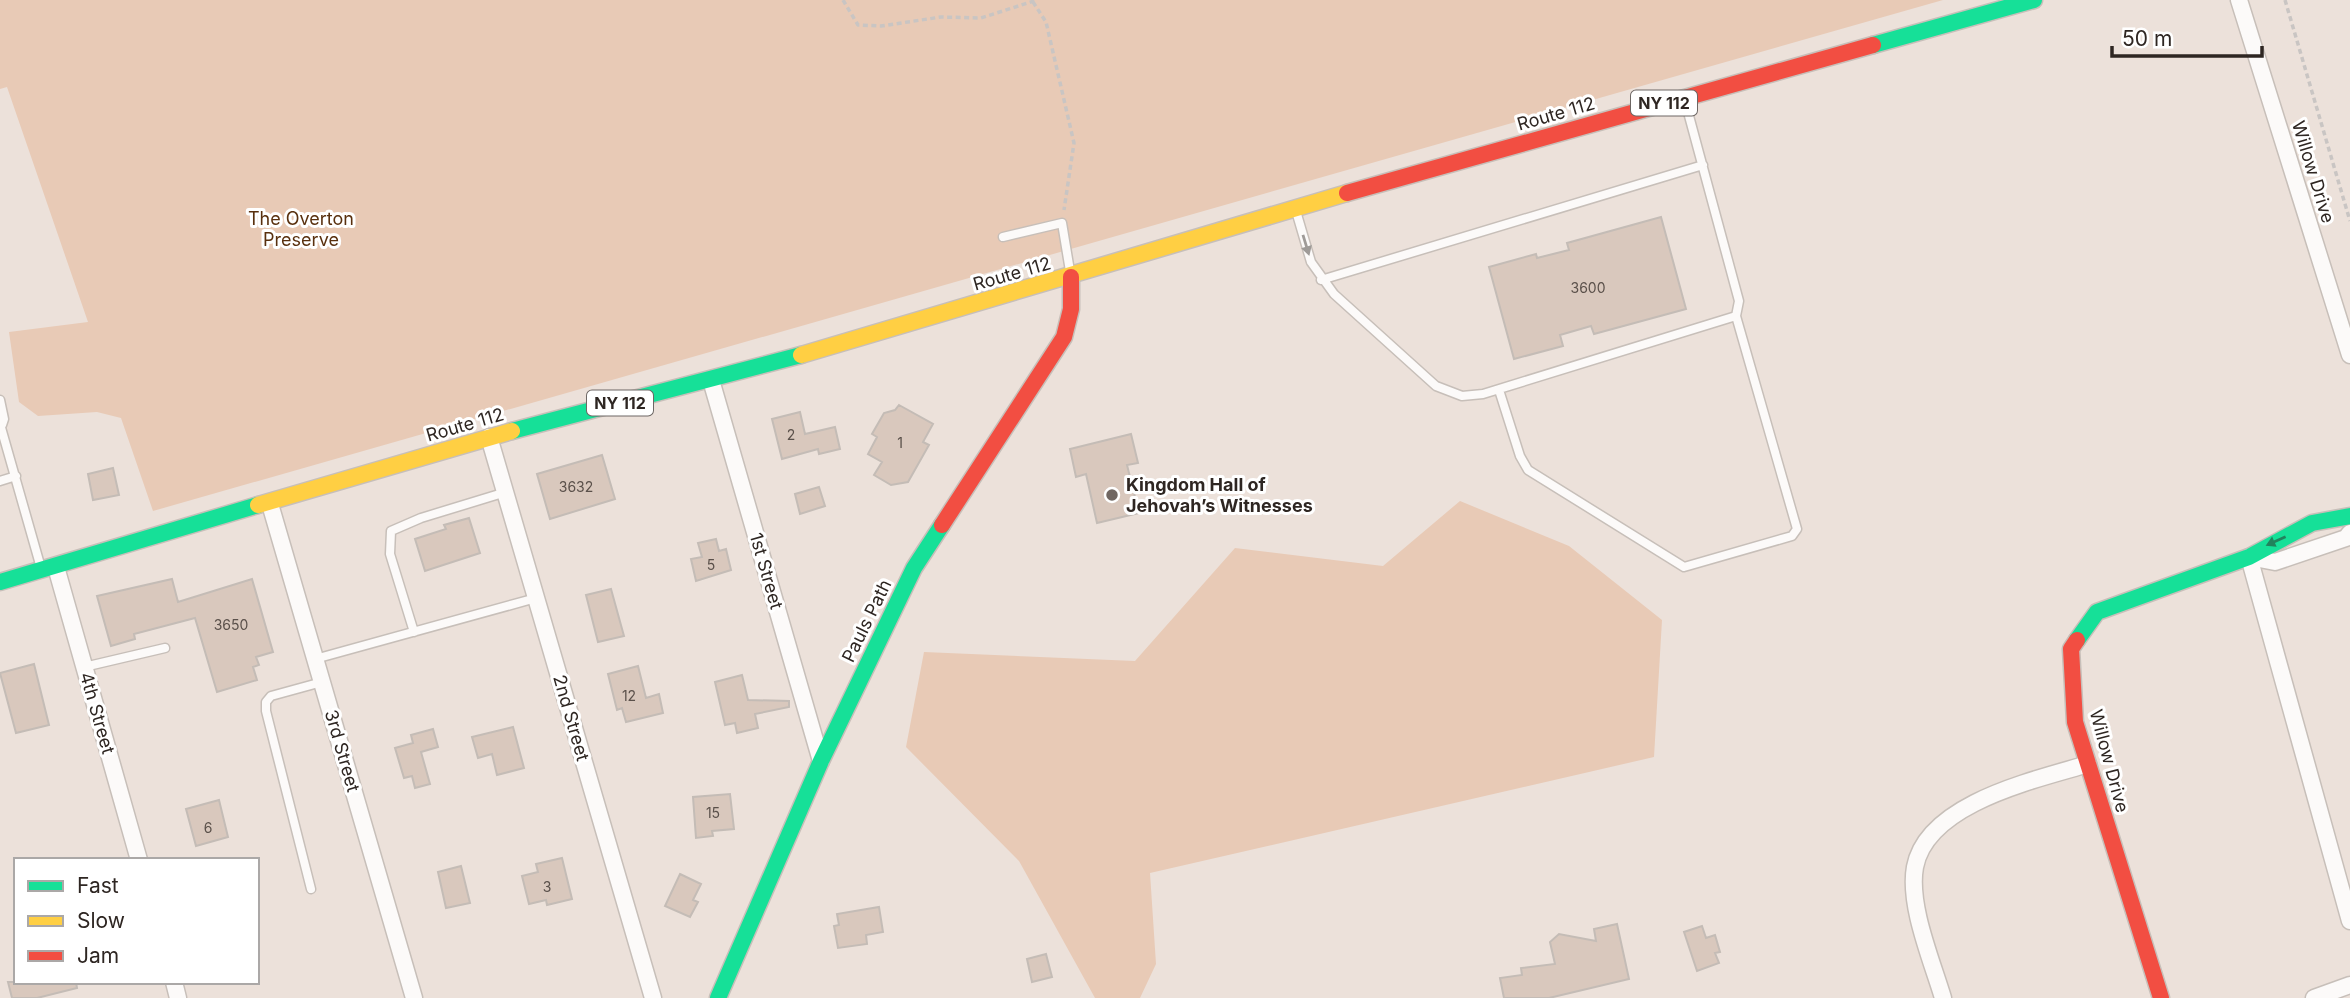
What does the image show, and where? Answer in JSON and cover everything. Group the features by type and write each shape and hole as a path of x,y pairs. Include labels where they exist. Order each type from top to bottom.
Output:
{"main road":[{"name":"Route 112","path":"0,582 489,437 711,380 1071,277 1296,209 2034,0"},
{"name":"Pauls Path","path":"718,998 821,761 914,568 1064,337 1072,309 1071,277"},
{"name":"Willow Drive","path":"2161,998 2075,722 2071,649 2096,612 2249,557 2263,547 2336,514 2350,516"}],"street":[{"name":"Willow Drive","path":"2239,0 2350,355"},
{"name":"1st Street","path":"711,380 821,761"},
{"name":"2nd Street","path":"489,437 653,998"},
{"name":"3rd Street","path":"270,504 414,998"},
{"path":"2313,524 2322,546"},
{"name":"Willow Drive","path":"2249,557 2275,562 2346,538 2350,533"},
{"path":"2249,557 2350,921"},
{"name":"4th Street","path":"49,569 84,667 138,858"},
{"path":"1943,998 1915,903 1915,867 1926,840 1962,808 2030,781 2088,764"},
{"path":"2314,998 2350,985"}],"lane":[{"path":"1499,390 1520,456 1528,470 1684,566 1792,536 1797,529 1736,316 1739,301 1685,98"},
{"path":"1321,280 1703,165"},
{"path":"1296,209 1311,262 1321,280 1436,386 1462,396 1499,390 1736,316"},
{"path":"1003,237 1062,223 1071,277"},
{"path":"0,400 4,419 1,425 16,477 49,569"},
{"path":"0,481 16,477"},
{"path":"414,632 390,554 391,531 421,518 506,492"},
{"path":"315,659 536,598"},
{"path":"84,667 165,648"},
{"path":"311,889 266,711 266,702 271,696 322,682"}],"path":[{"path":"843,0 858,24 881,26 941,17 981,18 1035,1 1046,22 1074,143 1062,223"},
{"path":"2285,0 2350,221"}],"green space":[{"name":"The Overton Preserve","path":"0,0 1943,0 153,511 121,418 97,412 38,416 19,402 9,332 88,322 7,87 0,89"},
{"path":"1460,501 1569,546 1662,620 1654,757 1150,873 1156,964 1140,998 1095,998 1019,861 906,747 924,652 1135,661 1235,548 1383,566"}],"building":[{"path":"1661,217 1686,309 1594,334 1591,326 1560,335 1563,346 1514,359 1489,267 1536,254 1537,258 1569,250 1567,243"},
{"path":"899,405 933,424 923,442 929,445 908,482 891,485 874,475 882,462 868,454 877,437 872,434 884,413 895,410"},
{"path":"800,412 805,434 835,427 840,449 819,454 818,449 782,459 772,419"},
{"name":"Kingdom Hall of Jehovah’s Witnesses","path":"1131,434 1138,463 1127,465 1139,513 1097,523 1086,474 1076,477 1070,449"},
{"path":"602,455 615,499 550,519 537,474"},
{"path":"113,468 119,495 93,500 88,474"},
{"path":"819,487 825,506 800,514 795,494"},
{"path":"469,518 480,553 425,571 415,539 446,529 444,525"},
{"path":"716,539 719,551 726,549 731,570 696,581 691,559 702,557 698,543"},
{"path":"172,579 178,602 252,579 273,652 256,657 259,665 253,667 257,680 217,692 195,618 134,634 135,639 111,646 97,596"},
{"path":"611,589 624,636 598,642 586,595"},
{"path":"34,664 49,725 16,733 0,673"},
{"path":"638,666 646,698 659,694 663,713 626,722 622,708 617,710 608,674"},
{"path":"742,675 748,700 789,701 789,707 755,714 758,728 737,733 735,723 725,725 715,682"},
{"path":"513,727 524,768 497,775 492,754 478,758 472,737"},
{"path":"433,729 438,747 421,752 430,784 415,788 412,776 404,778 395,748 413,743 411,735"},
{"path":"730,794 734,829 712,831 713,836 696,838 693,797"},
{"path":"219,800 228,837 196,846 186,809"},
{"path":"562,858 572,899 547,905 546,900 529,904 522,876 538,872 536,864"},
{"path":"461,866 470,903 446,908 438,872"},
{"path":"680,874 701,884 693,900 698,902 690,917 665,906"},
{"path":"879,907 883,932 866,935 867,944 838,948 834,926 839,925 837,914"},
{"path":"1617,924 1629,979 1549,998 1504,998 1500,978 1522,975 1521,968 1555,964 1550,942 1559,934 1596,941 1594,929"},
{"path":"1702,926 1706,938 1715,935 1720,952 1715,953 1719,963 1697,971 1684,932"},
{"path":"1046,954 1052,977 1032,982 1027,959"},
{"path":"8,982 76,984 77,988 37,998 12,998"}],"traffic: fast":[{"path":"1873,45 2034,0"},
{"path":"512,431 801,355"},
{"path":"0,582 258,505"},
{"path":"2077,640 2097,612 2249,557 2312,523 2350,516"},
{"path":"718,998 821,761 914,568 942,525"}],"traffic: slow":[{"path":"801,355 1347,193"},
{"path":"258,505 512,431"}],"traffic: jam":[{"path":"1347,193 1873,45"},
{"path":"942,525 1064,337 1071,309 1071,277"},
{"path":"2077,640 2071,649 2075,722 2161,998"}],"place":[{"name":"Kingdom Hall of Jehovah’s Witnesses","path":"1112,495"}]}
